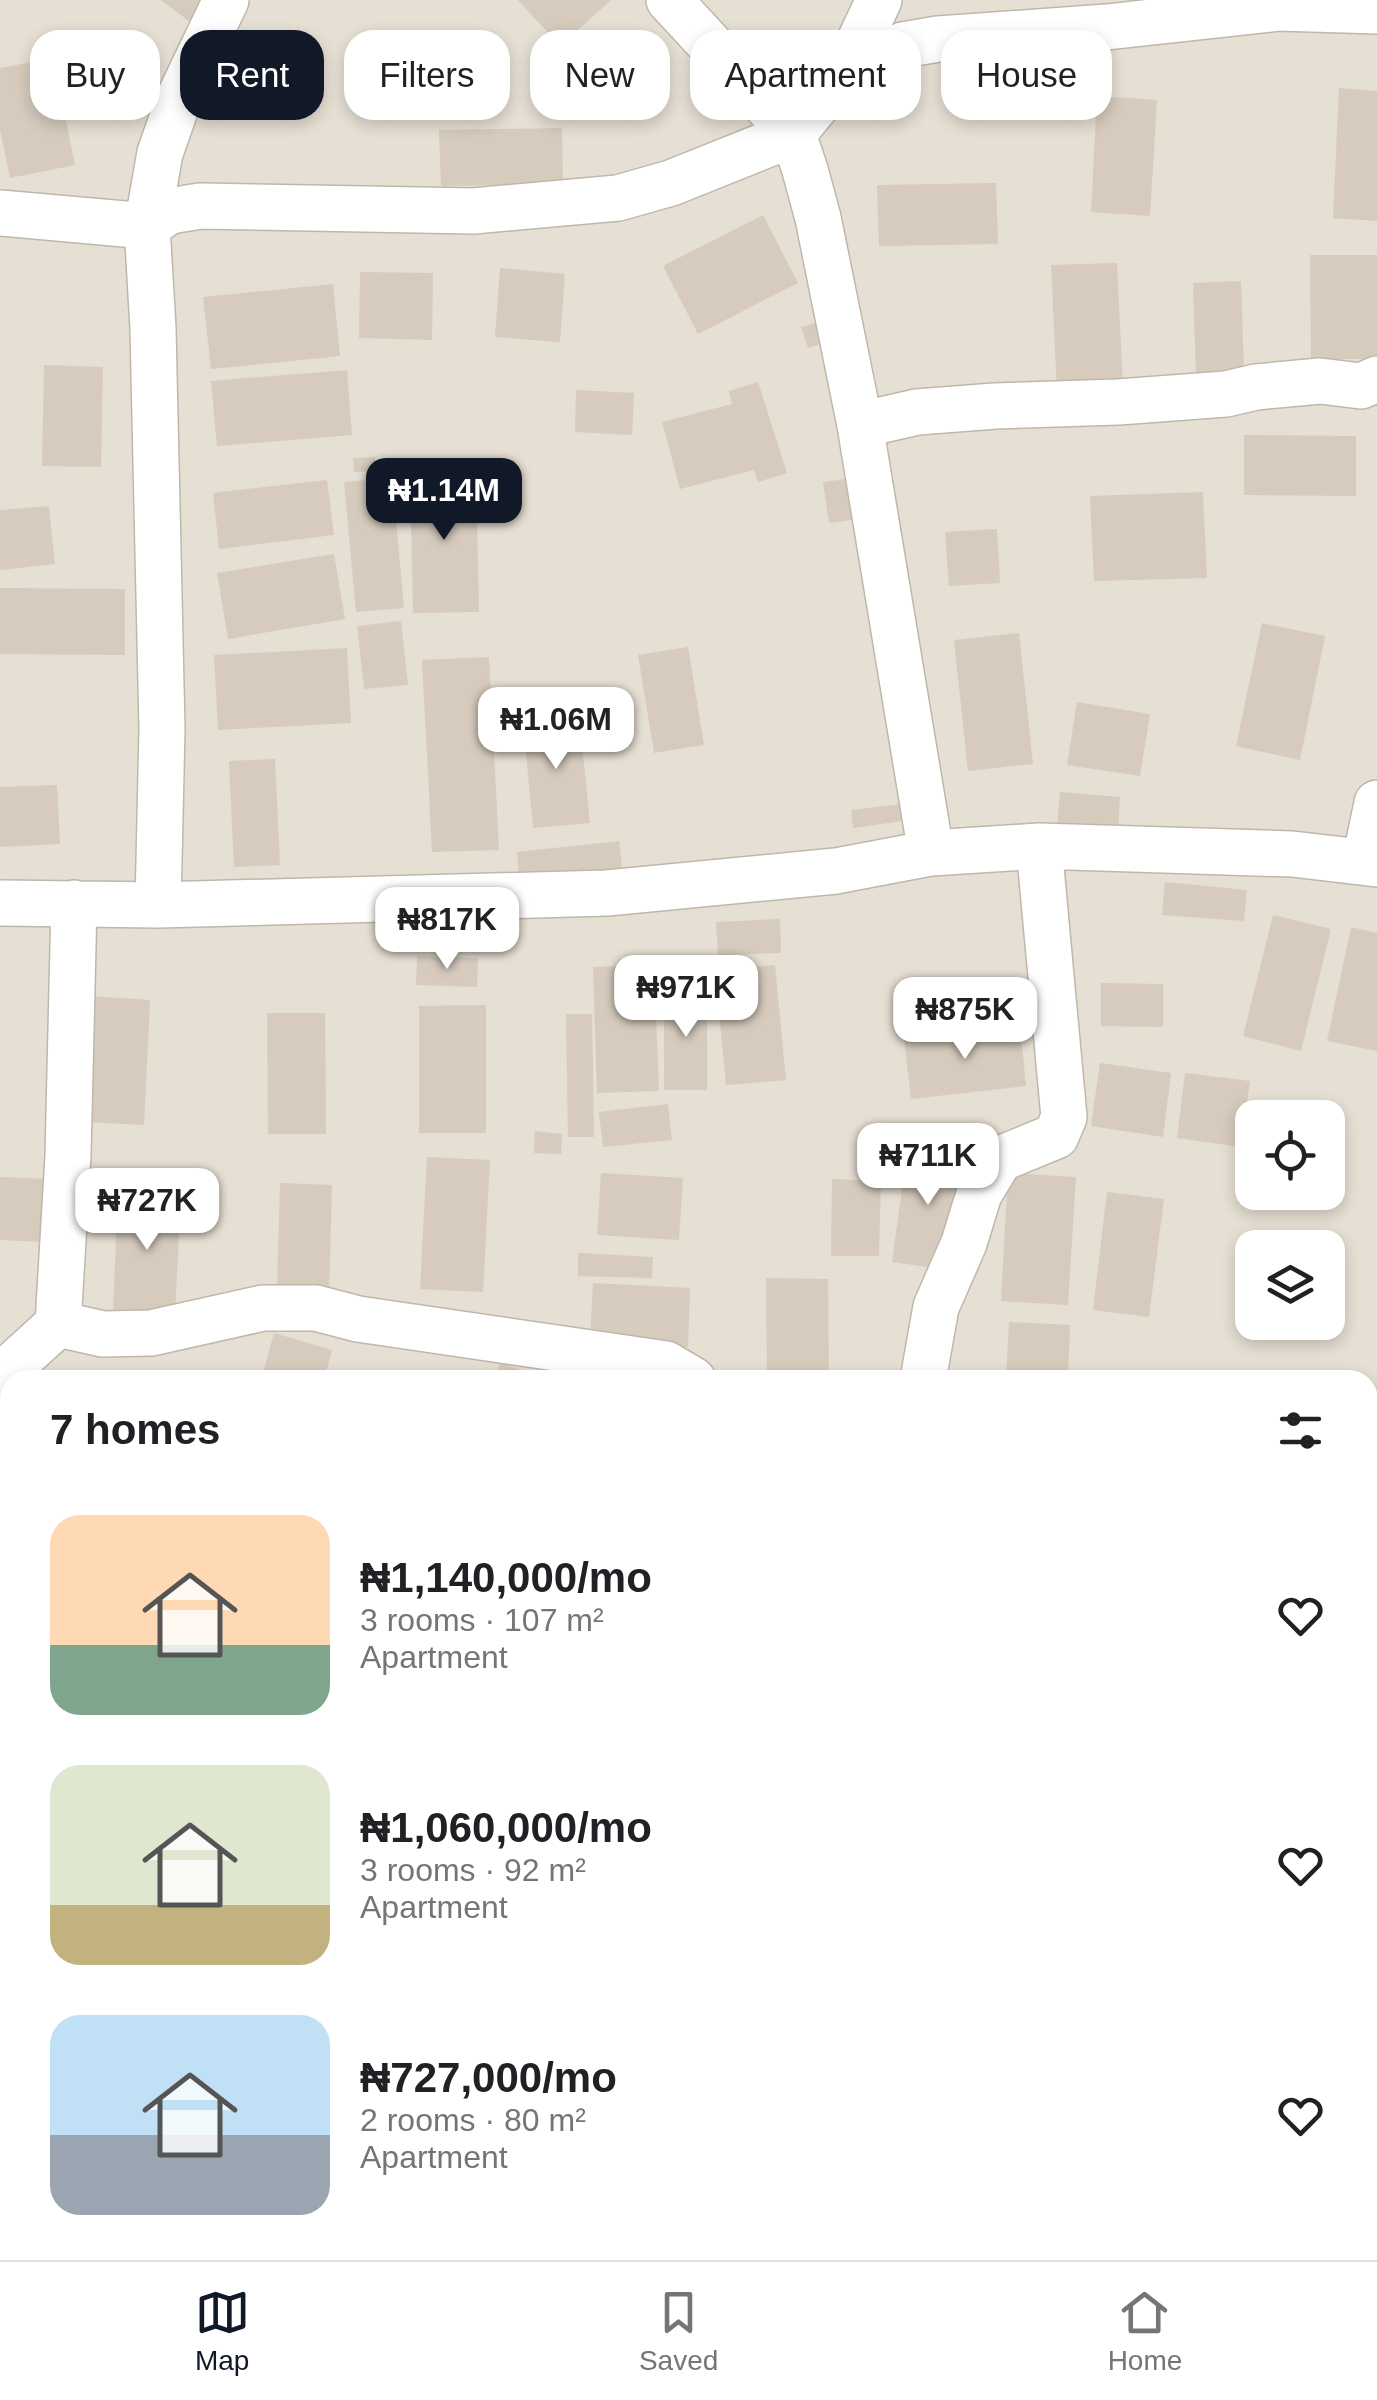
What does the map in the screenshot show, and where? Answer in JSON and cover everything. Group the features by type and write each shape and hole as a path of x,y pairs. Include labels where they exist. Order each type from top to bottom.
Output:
{"street":[{"path":"158,905 162,730 154,348 147,226 160,153 180,96 226,0"},
{"path":"669,0 793,134 818,218 860,425 931,853"},
{"path":"865,30 879,0"},
{"path":"921,42 1107,28 1279,8 1377,12"},
{"path":"0,213 147,226 170,211 200,206 473,211 618,198 672,183 793,134 804,120"},
{"path":"860,425 917,412 1226,394 1320,381 1362,386 1377,379"},
{"path":"0,903 158,905 608,893 836,871 931,853 1039,846 1292,854 1371,863 1377,803"},
{"path":"924,1370 936,1307 964,1243 979,1194 1000,1159 1056,1136 1064,1117 1039,846"},
{"path":"8,1370 58,1324 68,1156 74,902"},
{"path":"58,1324 102,1334 151,1333 263,1308 316,1308 358,1320 666,1364 676,1370"}],"shaded area":[{"path":"0,0 1377,0 1377,1370 0,1370"}],"building":[{"path":"161,0 214,0 199,29"},
{"path":"518,0 611,0 578,30 545,30"},
{"path":"30,62 30,120 66,120 75,165 10,178 0,129 0,68"},
{"path":"1339,88 1377,91 1377,221 1333,218"},
{"path":"1112,97 1157,100 1150,216 1091,212 1096,120 1112,120"},
{"path":"562,128 563,184 441,186 439,130"},
{"path":"996,183 998,244 879,246 877,185"},
{"path":"763,215 798,283 698,334 663,266"},
{"path":"1310,255 1377,255 1377,359 1311,359"},
{"path":"1117,263 1123,389 1057,391 1051,265"},
{"path":"500,268 565,274 560,342 495,337"},
{"path":"360,272 433,273 432,340 359,338"},
{"path":"1241,281 1244,375 1196,377 1193,283"},
{"path":"333,284 340,356 211,369 203,297"},
{"path":"822,321 829,341 808,348 801,327"},
{"path":"44,365 103,367 101,467 42,466"},
{"path":"347,370 352,435 217,446 211,381"},
{"path":"758,382 787,473 758,482 754,470 680,489 662,422 732,404 729,391"},
{"path":"576,390 634,393 632,435 575,432"},
{"path":"1244,435 1356,436 1356,496 1244,495"},
{"path":"375,457 376,471 354,472 353,458"},
{"path":"410,473 476,473 479,612 413,613"},
{"path":"392,478 404,608 356,612 344,482"},
{"path":"854,478 860,519 829,523 823,482"},
{"path":"327,480 334,535 219,549 213,493"},
{"path":"1203,492 1207,578 1094,581 1090,496"},
{"path":"49,506 55,564 0,570 0,510"},
{"path":"997,529 1000,583 949,586 945,532"},
{"path":"334,554 345,619 228,639 217,573"},
{"path":"0,588 125,589 125,655 0,654"},
{"path":"401,621 408,685 364,689 357,626"},
{"path":"1262,623 1325,636 1300,760 1236,746"},
{"path":"1019,633 1033,764 968,771 954,640"},
{"path":"688,647 704,745 654,753 638,655"},
{"path":"347,648 351,723 218,730 214,655"},
{"path":"489,657 499,850 432,852 422,660"},
{"path":"1077,702 1150,714 1140,776 1067,765"},
{"path":"579,715 590,823 533,828 523,721"},
{"path":"275,759 280,865 234,867 229,761"},
{"path":"57,785 60,844 0,847 0,787"},
{"path":"1060,792 1120,797 1118,831 1057,826"},
{"path":"901,804 903,821 853,828 851,810"},
{"path":"619,841 623,875 520,885 517,852"},
{"path":"1165,882 1247,890 1244,921 1162,915"},
{"path":"1273,915 1331,929 1301,1051 1243,1036"},
{"path":"780,919 781,953 718,955 716,922"},
{"path":"1351,927 1377,933 1377,1051 1327,1041"},
{"path":"417,956 478,958 477,987 416,985"},
{"path":"654,965 659,1091 597,1093 593,967"},
{"path":"775,965 786,1080 726,1085 715,970"},
{"path":"1101,983 1163,984 1163,1027 1101,1026"},
{"path":"664,989 707,989 707,1090 664,1090"},
{"path":"90,996 150,1000 144,1125 85,1122"},
{"path":"486,1005 486,1133 419,1133 419,1006"},
{"path":"267,1013 325,1013 326,1134 268,1134"},
{"path":"566,1014 592,1014 594,1137 568,1137"},
{"path":"1020,1026 1026,1086 911,1099 904,1039"},
{"path":"1100,1063 1171,1073 1163,1137 1091,1126"},
{"path":"1185,1073 1250,1081 1247,1100 1235,1100 1235,1146 1177,1138"},
{"path":"668,1104 672,1140 603,1147 599,1112"},
{"path":"535,1131 562,1134 561,1154 534,1153"},
{"path":"908,1145 965,1153 949,1270 892,1262"},
{"path":"427,1157 490,1160 483,1292 420,1289"},
{"path":"601,1173 683,1178 679,1240 597,1235"},
{"path":"1008,1173 1076,1177 1068,1305 1001,1301"},
{"path":"0,1177 49,1179 46,1242 0,1240"},
{"path":"832,1179 881,1181 879,1256 831,1256"},
{"path":"280,1183 332,1185 329,1293 277,1292"},
{"path":"118,1191 181,1193 175,1315 113,1312"},
{"path":"1107,1192 1164,1199 1149,1317 1093,1310"},
{"path":"578,1253 653,1257 652,1278 578,1276"},
{"path":"766,1278 828,1279 829,1370 767,1370"},
{"path":"593,1283 690,1288 688,1347 590,1342"},
{"path":"1009,1322 1070,1325 1068,1370 1007,1370"},
{"path":"274,1333 332,1350 327,1370 264,1370"},
{"path":"500,1363 523,1370 498,1370"}]}
